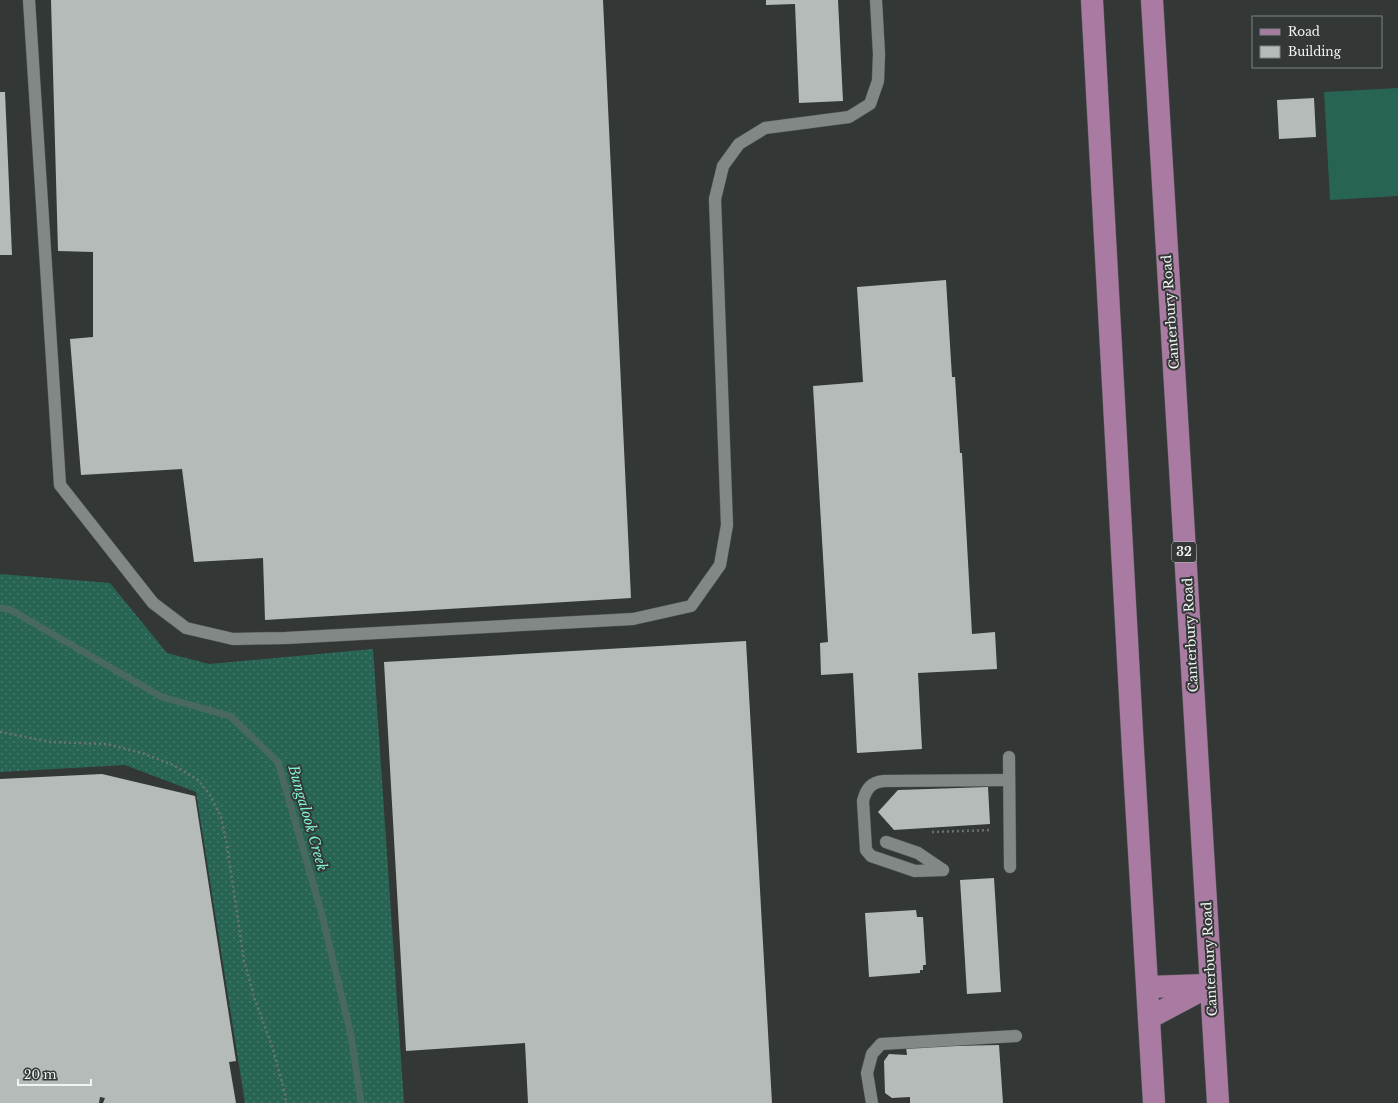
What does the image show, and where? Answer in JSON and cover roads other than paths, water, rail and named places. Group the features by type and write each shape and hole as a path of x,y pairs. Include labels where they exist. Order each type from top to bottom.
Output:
{"main road":[{"path":"1092,0 1132,742 1154,1103"},
{"name":"Canterbury Road","path":"1152,0 1218,1103"},
{"path":"1148,987 1211,985"},
{"path":"1149,1018 1211,985"}],"lane":[{"path":"29,0 60,485 153,603 186,628 233,639 294,638 633,619 691,606 720,564 727,525 715,199 723,166 739,144 765,128 849,116 870,104 878,81 879,54 876,0"},
{"path":"1009,757 1010,867"},
{"path":"886,842 918,853 943,870 915,871 868,854 866,850 863,801 864,793 872,784 884,781 1009,780"},
{"path":"872,1103 867,1073 872,1054 881,1044 1016,1036"}],"waterway":[{"name":"Bungalook Creek","path":"0,608 9,609 162,697 230,716 278,762 321,911 351,1035 361,1103"}]}
